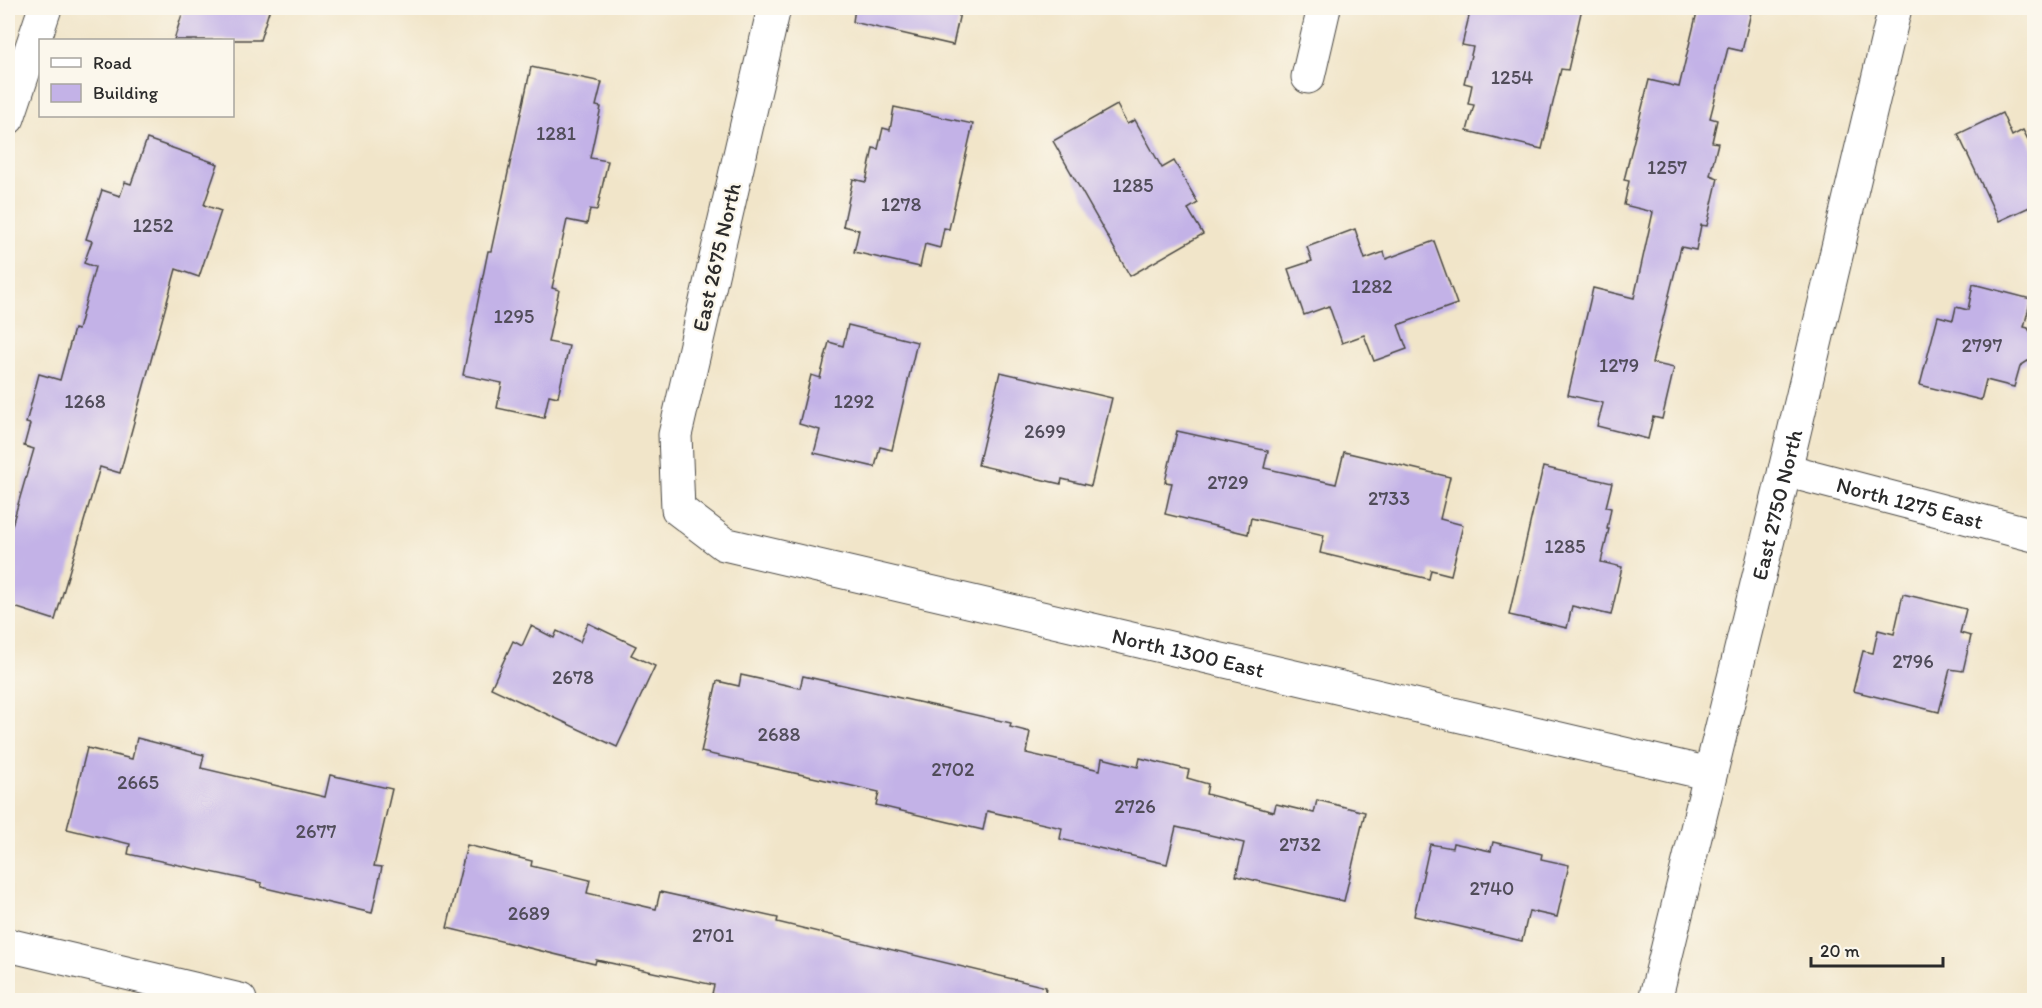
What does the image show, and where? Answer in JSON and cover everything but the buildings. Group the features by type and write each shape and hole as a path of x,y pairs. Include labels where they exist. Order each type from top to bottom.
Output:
{"street":[{"path":"8,118 45,8"},
{"name":"East 2675 North","path":"678,509 675,435 774,8"},
{"path":"1308,77 1324,8"},
{"name":"East 2750 North","path":"1655,1000 1785,470 1894,8"},
{"name":"North 1275 East","path":"1785,470 2034,535"},
{"name":"North 1300 East","path":"678,509 724,544 1710,774"},
{"path":"8,945 240,1000"}]}
